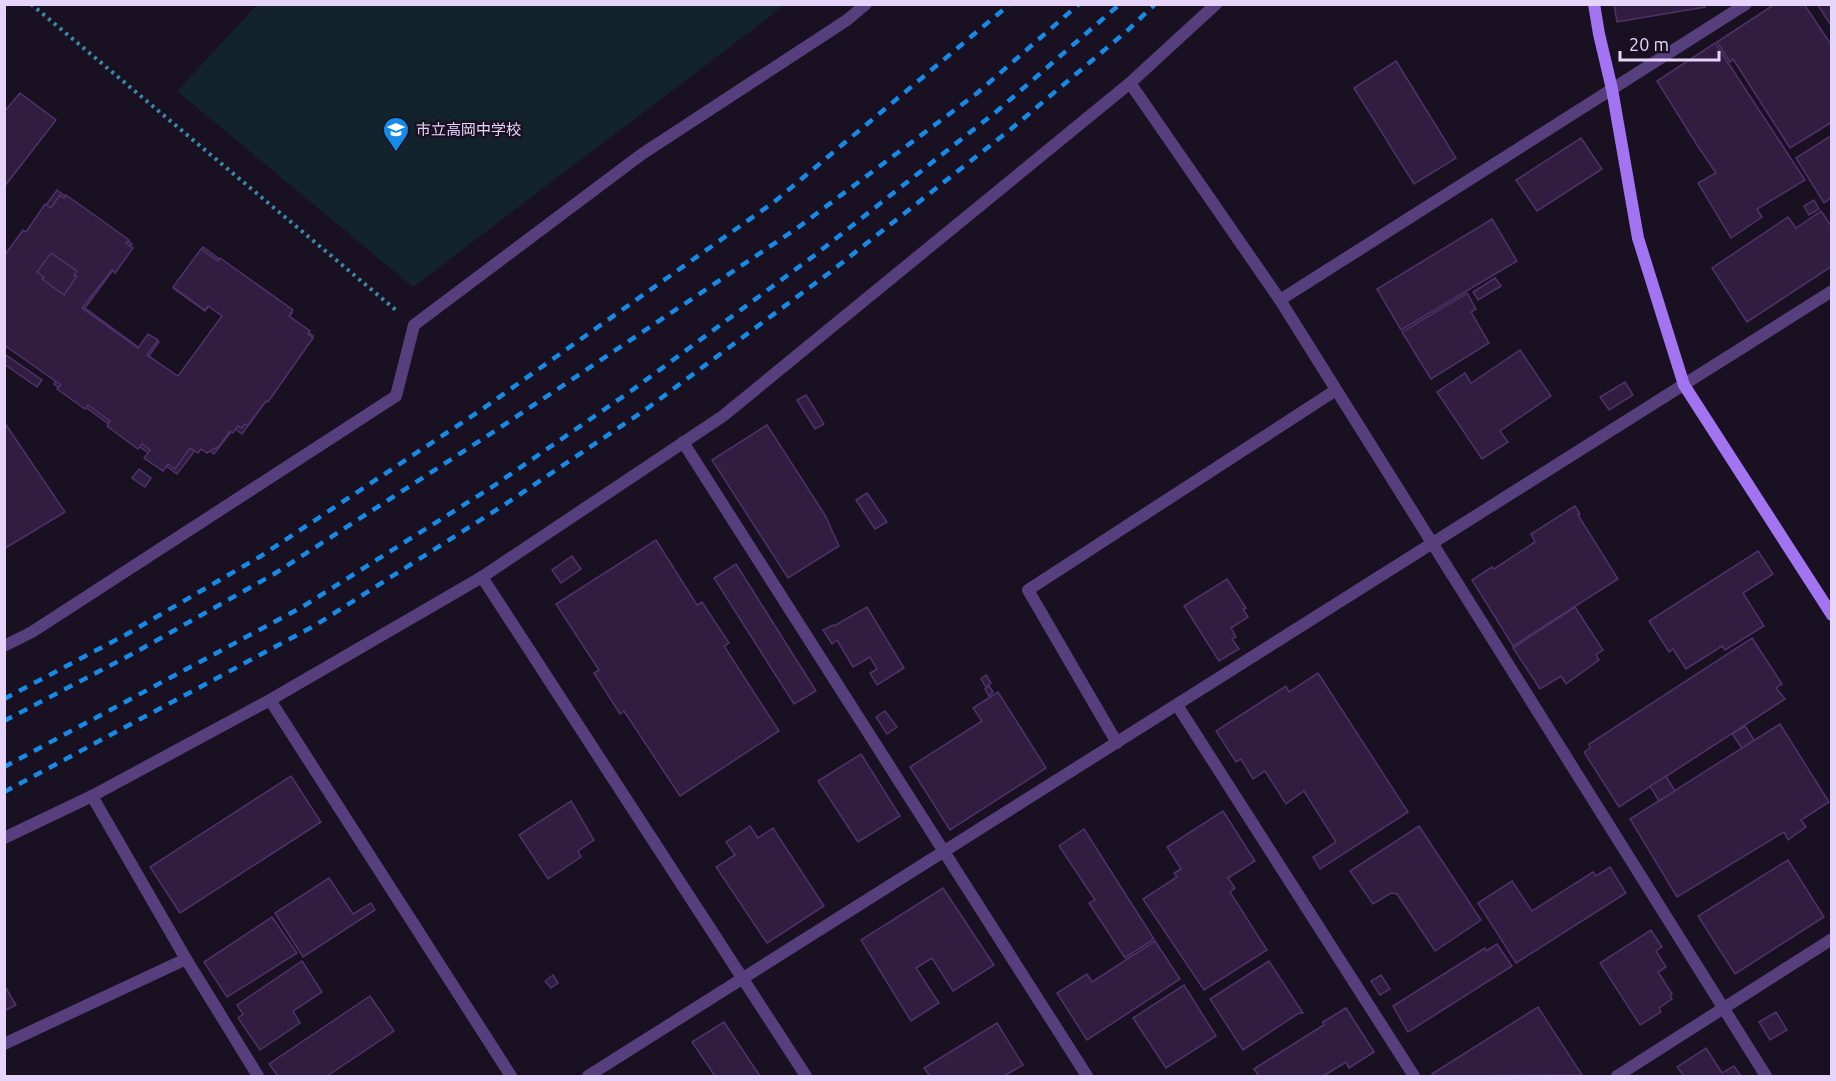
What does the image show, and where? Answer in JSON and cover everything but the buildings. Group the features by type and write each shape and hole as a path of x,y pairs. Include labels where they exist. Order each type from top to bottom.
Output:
{"street":[{"path":"4,646 42,625 396,396 414,325 642,154 847,20 866,4"},
{"path":"4,838 92,795 270,700 482,577 723,416 1130,83 1216,4"},
{"path":"1594,4 1612,89 1638,238 1684,385 1832,615"},
{"path":"1280,300 1746,4"},
{"path":"1130,83 1280,300 1766,1077"},
{"path":"588,1077 1832,291"},
{"path":"1117,743 1028,590 1336,390"},
{"path":"682,442 1087,1077"},
{"path":"482,577 806,1077"},
{"path":"270,700 511,1077"},
{"path":"1177,705 1414,1077"},
{"path":"92,795 186,959 258,1077"},
{"path":"1617,1077 1832,939"},
{"path":"4,1044 186,959"}],"path":[{"path":"31,4 414,325"}],"shaded area":[{"name":"市立高岡中学校","path":"257,5 785,5 413,287 177,91"}],"railway":[{"path":"4,699 127,634 261,556 481,410 774,202 1010,4"},
{"path":"4,721 136,652 274,574 498,429 796,229 976,94 1079,4"},
{"path":"4,767 302,607 492,487 631,391 815,255 997,111 1120,4"},
{"path":"4,792 314,626 504,505 645,410 829,273 1011,129 1128,30 1155,4"}],"place":[{"name":"市立高岡中学校","path":"396,153"}]}
